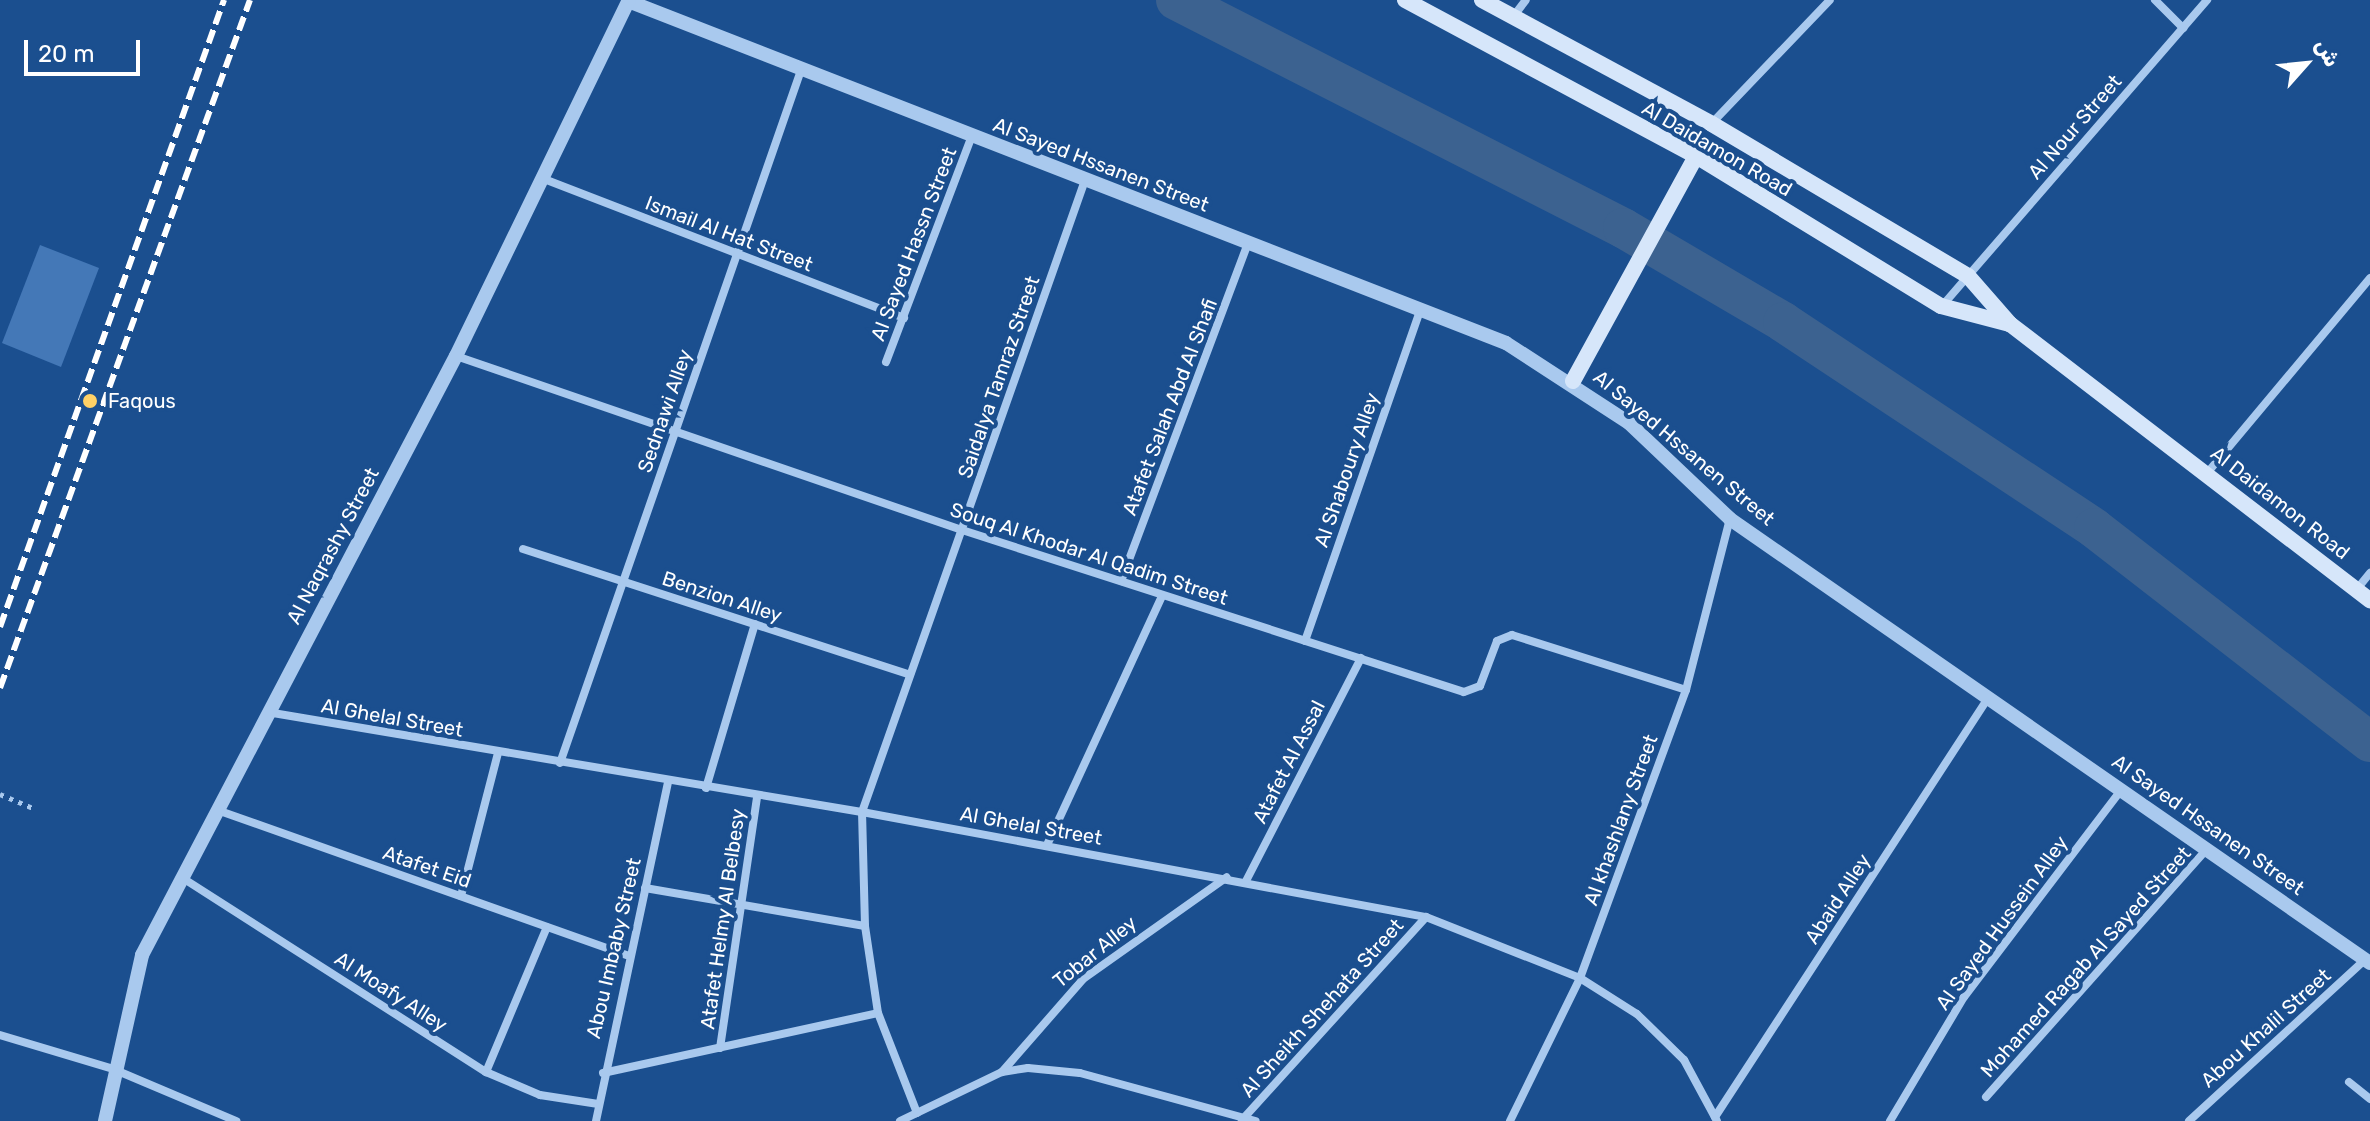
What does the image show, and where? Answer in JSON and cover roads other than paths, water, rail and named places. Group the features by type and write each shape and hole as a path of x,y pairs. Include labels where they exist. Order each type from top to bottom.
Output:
{"main road":[{"name":"Al Daidamon Road","path":"1405,0 1696,156 1941,306 2010,324"},
{"name":"Al Daidamon Road","path":"1482,0 1712,124 1968,276 2010,324 2208,472 2363,594"},
{"path":"1573,381 1696,156"}],"street":[{"path":"1512,17 1526,0"},
{"path":"1712,124 1830,0"},
{"path":"2155,0 2183,28"},
{"name":"Al Nour Street","path":"1941,306 2207,0"},
{"name":"Al Sayed Hssanen Street","path":"629,1 1506,343 1573,381 1629,423 1730,519 2209,847 2368,961"},
{"name":"Al Naqrashy Street","path":"105,1121 113,1069 142,955 456,356 629,1"},
{"name":"Sednawi Alley","path":"560,763 801,70"},
{"name":"Al Sayed Hassn Street","path":"886,362 972,136"},
{"name":"Ismail Al Hat Street","path":"544,179 904,318"},
{"name":"Saidalya Tamraz Street","path":"862,812 1085,180"},
{"name":"Atafet Salah Abd Al Shafi","path":"1121,581 1248,244"},
{"path":"2208,472 2370,278"},
{"name":"Al Shaboury Alley","path":"1305,641 1420,310"},
{"name":"Souq Al Khodar Al Qadim Street","path":"456,356 676,429 962,530 1470,692 1483,680 1497,641 1512,635 1686,690"},
{"name":"Al khashlany Street","path":"1510,1121 1580,978 1686,690 1730,519"},
{"name":"Benzion Alley","path":"523,549 910,675"},
{"path":"2363,594 2370,573"},
{"path":"1047,845 1162,596"},
{"path":"706,788 755,624"},
{"name":"Atafet Al Assal","path":"1246,881 1361,658"},
{"name":"Abaid Alley","path":"1716,1119 1988,698"},
{"name":"Al Ghelal Street","path":"267,712 668,782 862,812 1227,877 1426,917 1580,978 1662,1035 1716,1119"},
{"path":"461,896 498,753"},
{"name":"Abou Imbaby Street","path":"596,1121 627,955 668,782"},
{"name":"Al Sayed Hussein Alley","path":"1890,1121 1964,997 2122,789"},
{"name":"Atafet Helmy Al Belbesy","path":"720,1048 757,796"},
{"name":"Atafet Eid","path":"217,810 627,955"},
{"path":"862,812 865,926 878,1013 917,1113"},
{"name":"Mohamed Ragab Al Sayed Street","path":"1986,1097 2209,847"},
{"name":"Al Moafy Alley","path":"181,876 486,1072 540,1095 598,1104"},
{"name":"Tobar Alley","path":"1002,1072 1083,979 1227,877"},
{"path":"645,888 865,926"},
{"name":"Al Sheikh Shehata Street","path":"1243,1119 1426,917"},
{"path":"486,1072 547,927"},
{"name":"Abou Khalil Street","path":"2189,1121 2368,961"},
{"path":"603,1073 878,1013"},
{"path":"0,1035 113,1069 236,1121"},
{"path":"900,1121 1002,1072 1080,1073 1256,1121"},
{"path":"2349,1082 2370,1099"}],"waterway":[{"path":"1176,0 1623,228 1783,322 2094,528 2370,742"}],"railway":[{"path":"0,627 224,0"},
{"path":"0,688 250,0"}],"place":[{"name":"Faqous","path":"90,401"}]}
